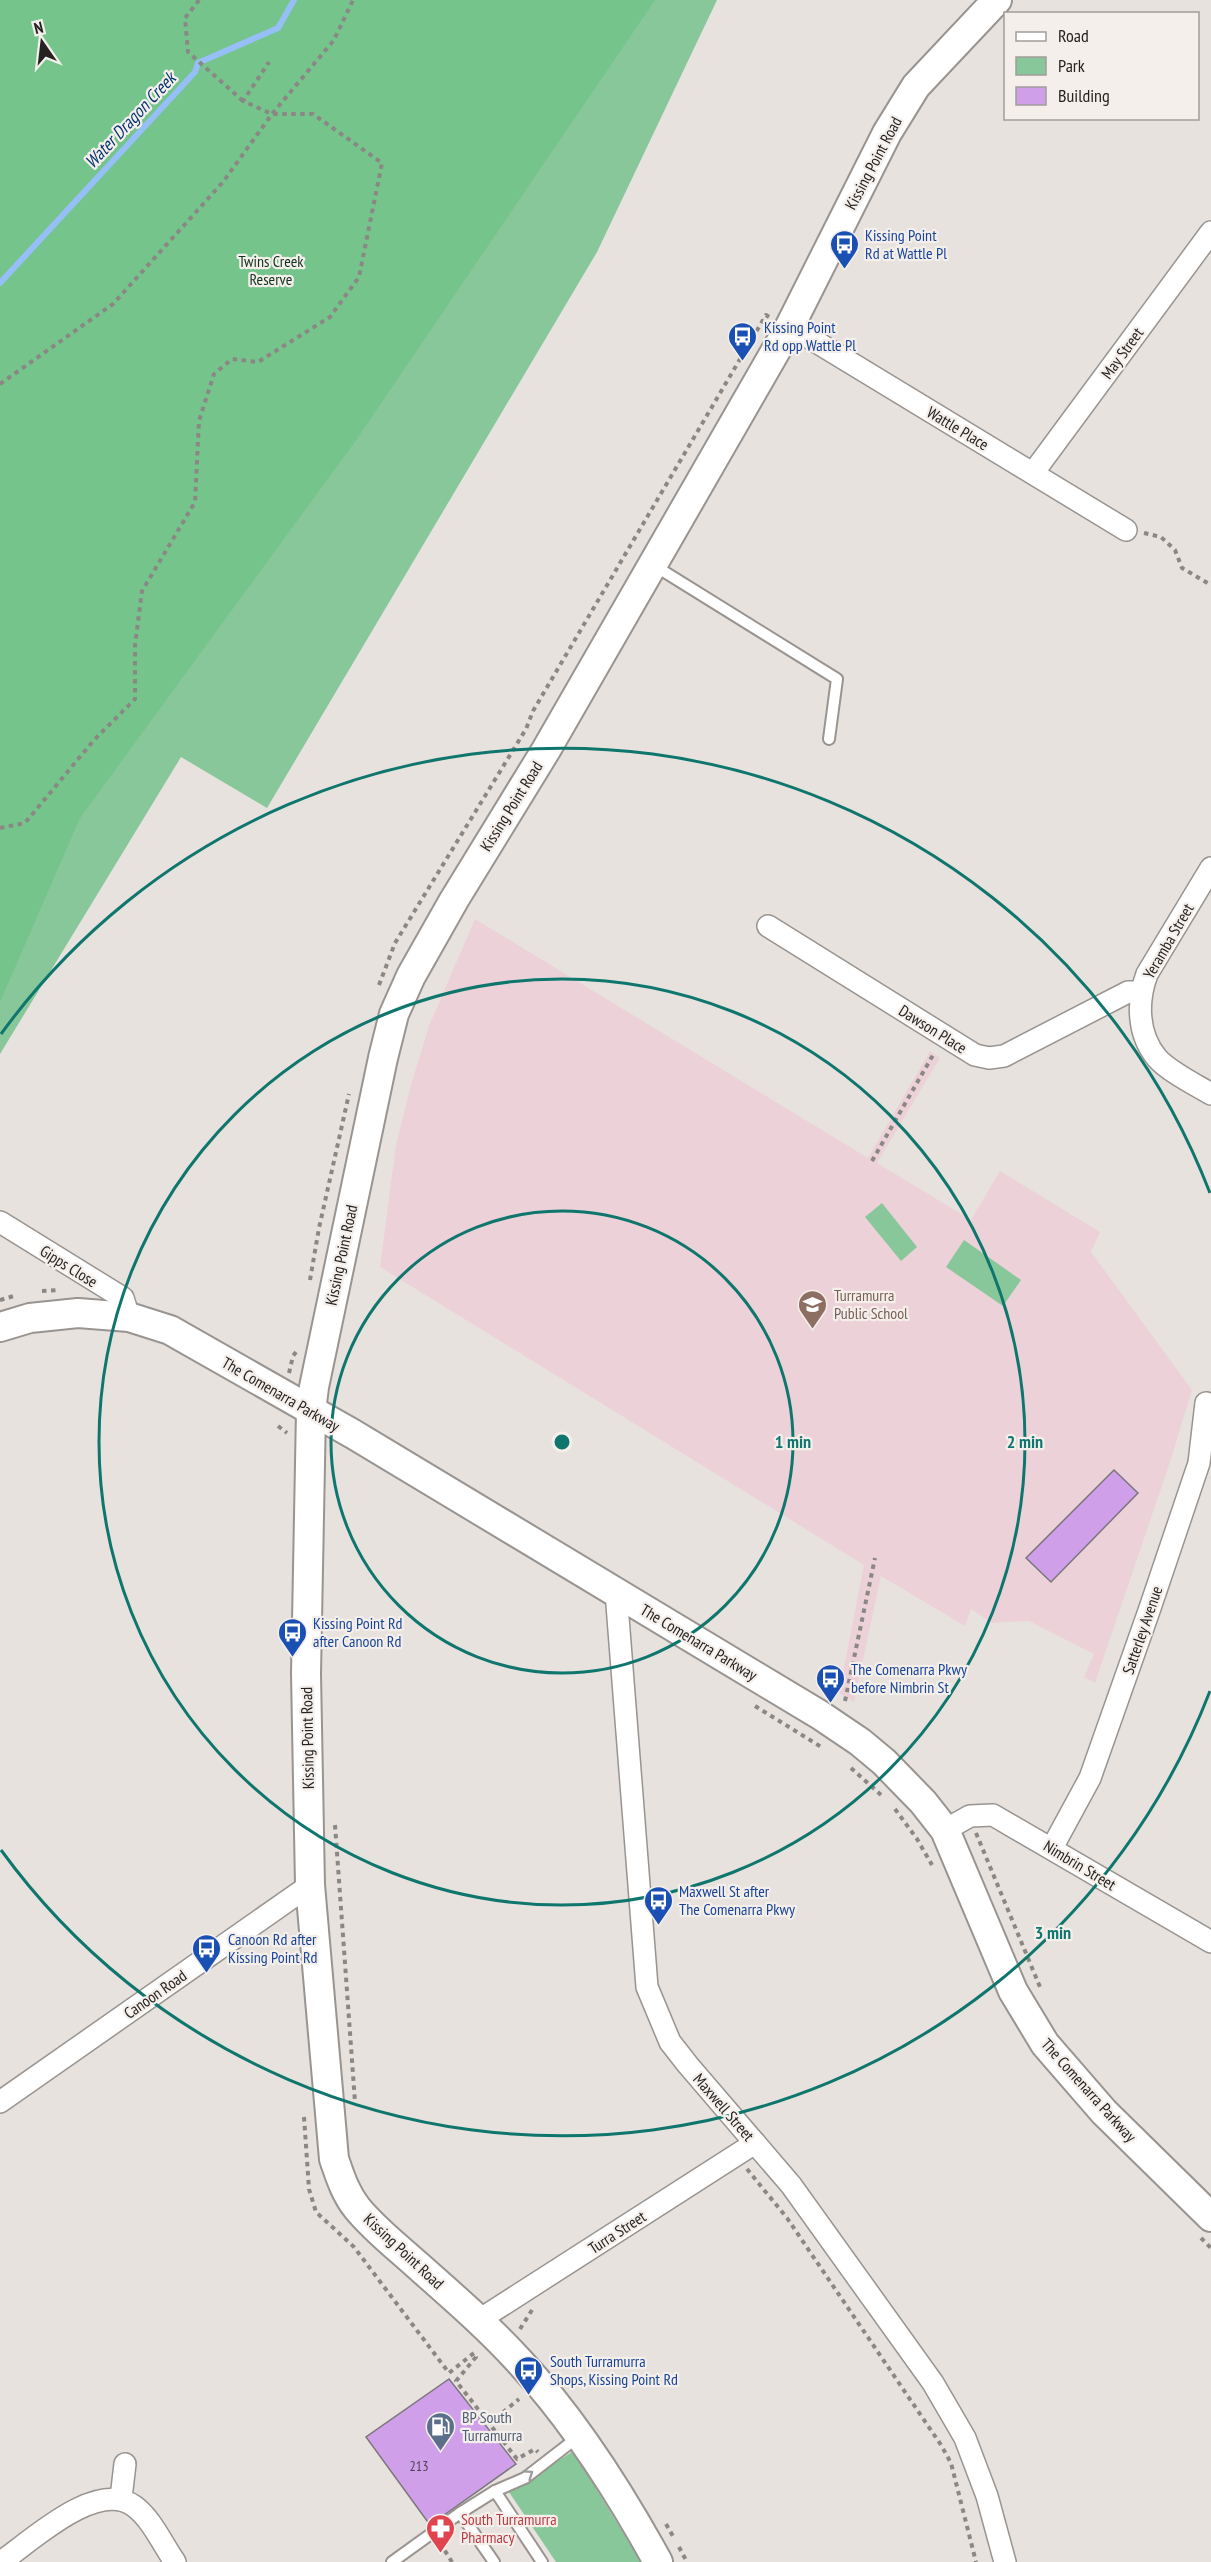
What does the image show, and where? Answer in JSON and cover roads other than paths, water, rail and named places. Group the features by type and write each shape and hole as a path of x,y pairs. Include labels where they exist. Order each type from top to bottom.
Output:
{"main road":[{"name":"Kissing Point Road","path":"658,2562 611,2483 579,2435 531,2374 479,2320 378,2230 356,2207 342,2183 334,2159 310,1885 306,1674 311,1412 314,1387 394,1014 411,976 454,900 546,750 651,563 790,326 887,133 916,86 997,0"},
{"name":"The Comenarra Parkway","path":"0,1327 49,1314 78,1313 129,1317 170,1330 616,1592 820,1715 860,1742 904,1781 945,1830 1013,1990 1045,2044 1203,2224"}],"street":[{"name":"May Street","path":"1034,473 1211,232"},
{"name":"Wattle Place","path":"790,326 1126,530"},
{"name":"Yeramba Street","path":"1211,867 1147,974 1140,992 1140,1020 1147,1043 1158,1059 1211,1094"},
{"name":"Dawson Place","path":"768,926 975,1055 989,1058 1004,1056 1128,992 1140,992"},
{"name":"Gipps Close","path":"0,1222 123,1298 129,1317"},
{"name":"Satterley Avenue","path":"1052,1848 1090,1778 1150,1608 1199,1463 1206,1403"},
{"name":"Maxwell Street","path":"616,1592 647,1987 670,2042 791,2185 933,2383 965,2438 987,2496 1005,2562"},
{"name":"Nimbrin Street","path":"945,1830 970,1816 993,1815 1211,1942"},
{"name":"Canoon Road","path":"0,2102 310,1885"},
{"name":"Turra Street","path":"479,2320 755,2144"},
{"path":"121,2498 124,2464"},
{"path":"1,2562 82,2505 101,2499 121,2498 136,2507 175,2562"}],"lane":[{"path":"651,563 837,679 829,739"},
{"path":"392,2562 460,2513 495,2491 525,2478 579,2435"},
{"path":"495,2491 542,2562"},
{"path":"460,2513 494,2562"}],"waterway":[{"name":"Water Dragon Creek","path":"0,283 195,72 198,63 278,28 294,0"}],"place":[{"name":"Kissing Point Rd at Wattle Pl","path":"844,270"},
{"name":"Kissing Point Rd opp Wattle Pl","path":"743,362"},
{"name":"Turramurra Public School","path":"813,1330"},
{"name":"Kissing Point Rd after Canoon Rd","path":"292,1658"},
{"name":"The Comenarra Pkwy before Nimbrin St","path":"830,1704"},
{"name":"Maxwell St after The Comenarra Pkwy","path":"658,1926"},
{"name":"Canoon Rd after Kissing Point Rd","path":"207,1974"},
{"name":"South Turramurra Shops, Kissing Point Rd","path":"529,2396"},
{"name":"BP South Turramurra","path":"441,2452"},
{"name":"South Turramurra Pharmacy","path":"440,2554"}],"park label":[{"name":"Twins Creek Reserve","path":"271,270"}]}
